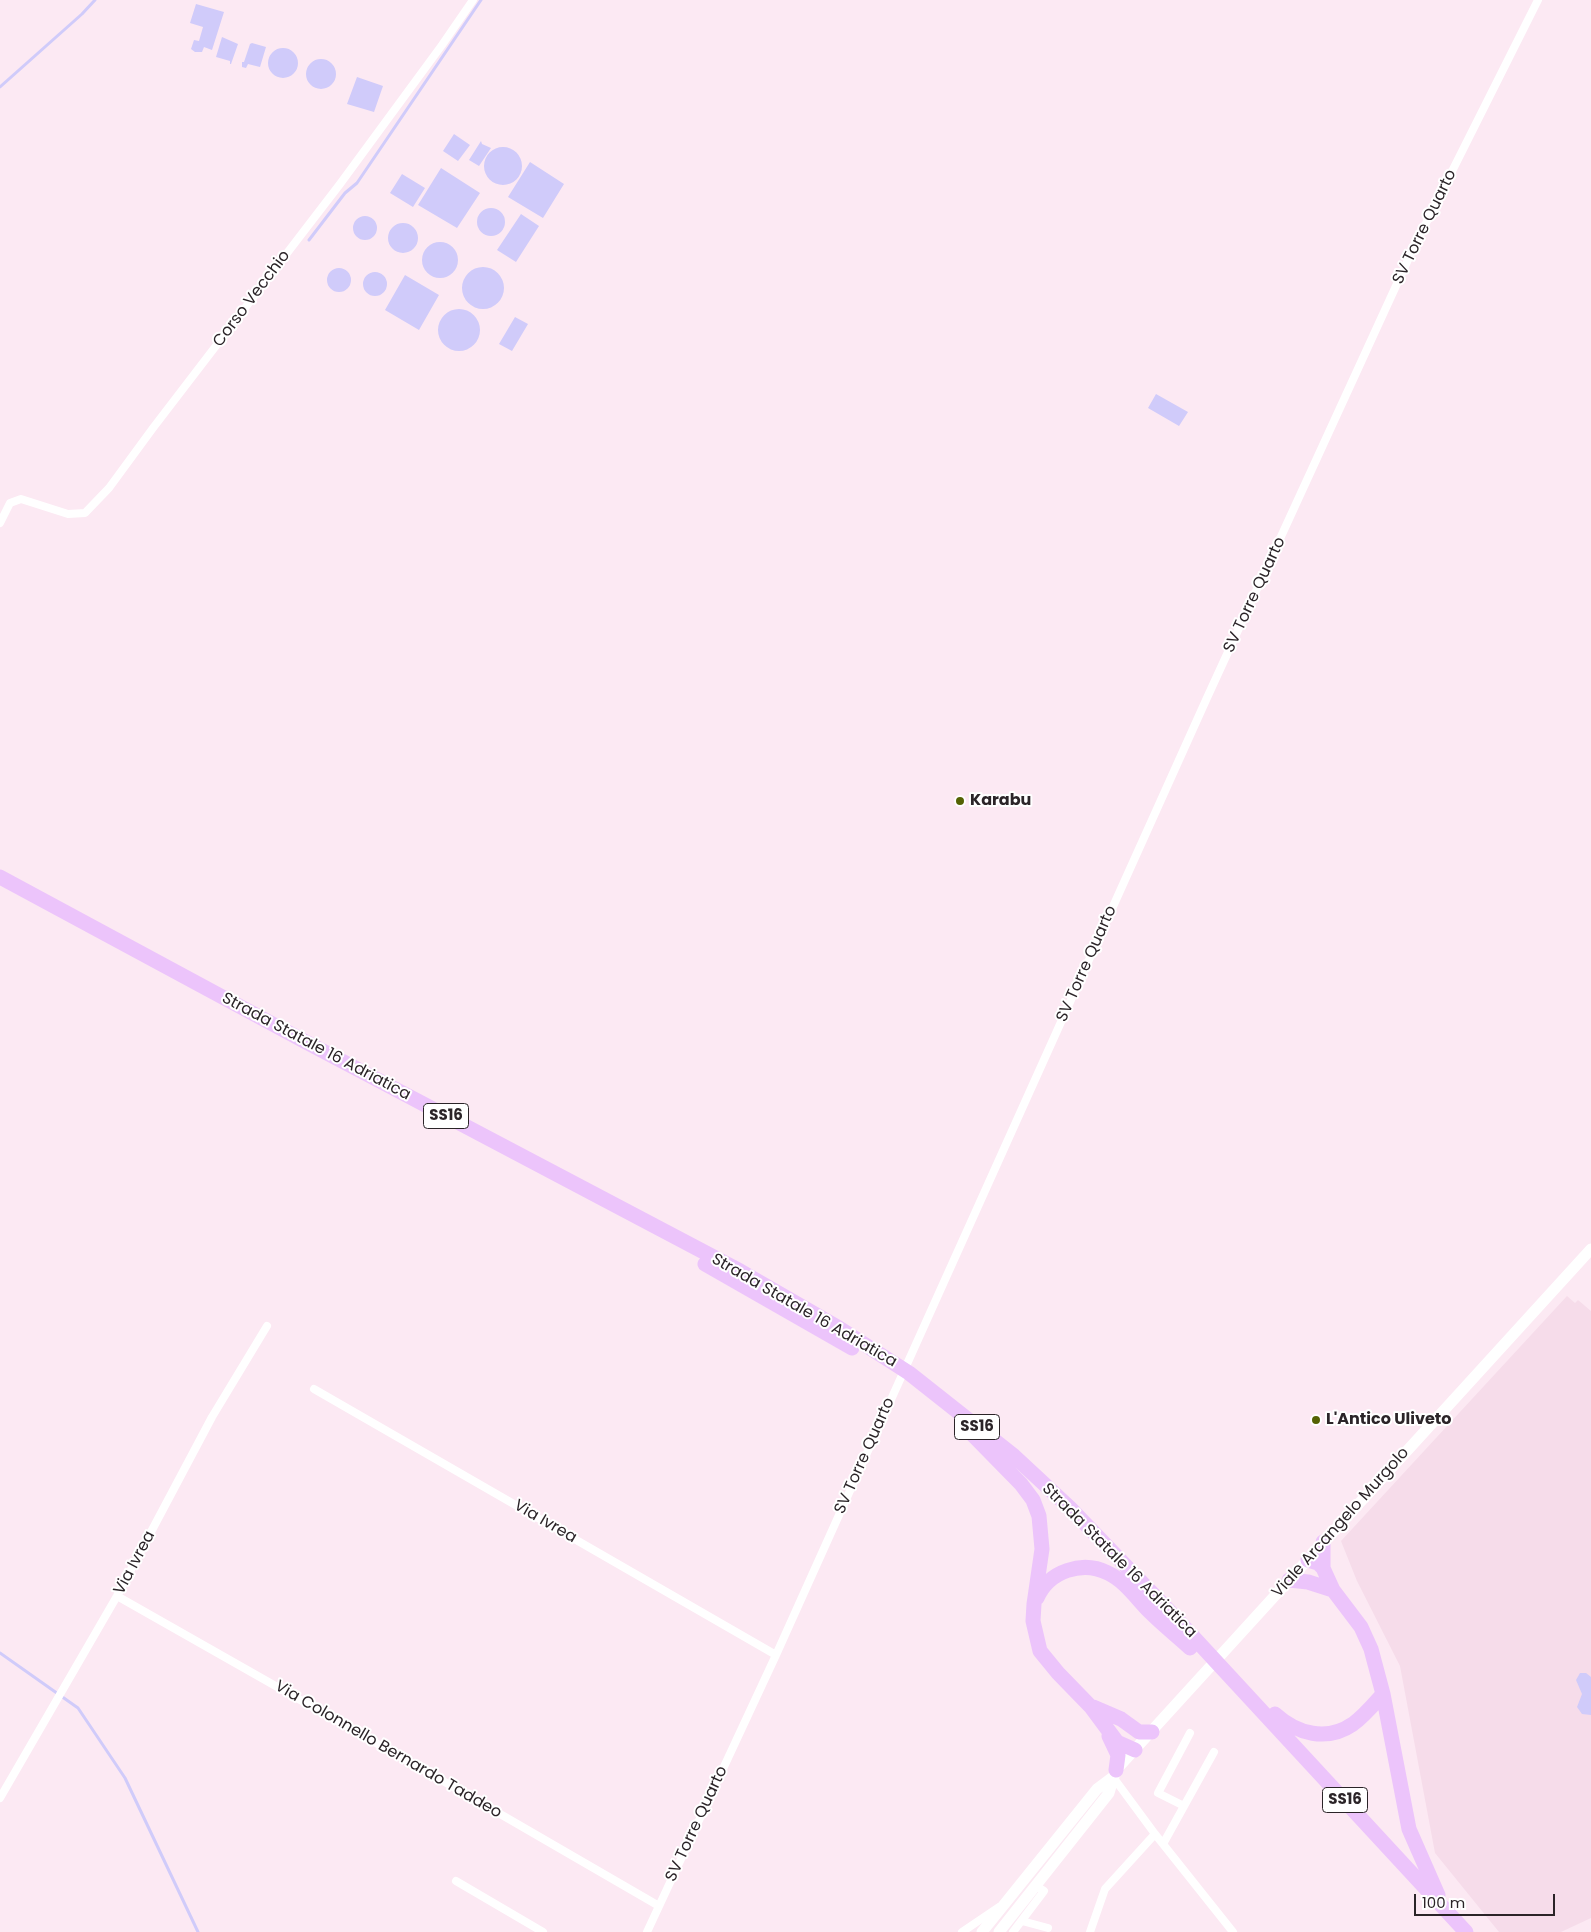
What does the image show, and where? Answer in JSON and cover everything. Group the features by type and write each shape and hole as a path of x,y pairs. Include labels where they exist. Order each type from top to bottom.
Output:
{"highway":[{"name":"Strada Statale 16 Adriatica","path":"0,877 304,1041 740,1271 839,1328 887,1365 1014,1456 1023,1476"},
{"name":"Strada Statale 16 Adriatica","path":"0,886 739,1283 887,1365"},
{"name":"Strada Statale 16 Adriatica","path":"925,1392 1067,1516 1225,1675 1466,1932"},
{"path":"1039,1492 1042,1549 1033,1621 1040,1650 1058,1673 1091,1707 1117,1742 1135,1750"},
{"path":"1323,1542 1323,1568 1327,1588"},
{"path":"1308,1560 1318,1563 1323,1568"},
{"path":"1308,1560 1311,1571 1360,1626 1371,1649 1383,1694 1409,1829 1443,1906"},
{"path":"1034,1604 1042,1589 1054,1576 1075,1568 1098,1568 1110,1573 1151,1613 1193,1644"},
{"path":"1289,1580 1308,1582 1327,1588"},
{"name":"Strada Statale 16 Adriatica","path":"1225,1675 1454,1932"},
{"path":"1225,1675 1289,1725 1302,1732 1316,1734 1330,1734 1343,1730 1354,1723 1383,1694"},
{"path":"1091,1707 1120,1719 1140,1732 1152,1732"},
{"path":"1091,1707 1115,1746 1118,1755 1115,1774"},
{"path":"1127,1724 1135,1750"}],"main road":[{"name":"Viale Arcangelo Murgolo","path":"982,1932 1097,1788 1115,1774 1323,1542 1591,1249"},
{"name":"Viale Arcangelo Murgolo","path":"999,1932 1108,1793 1115,1774"}],"street":[{"name":"Corso Vecchio","path":"0,523 10,502 21,499 68,514 85,513 110,488 153,428 340,184 473,0"},
{"name":"SV Torre Quarto","path":"647,1932 776,1655 1199,716 1412,251 1538,0"},
{"name":"Via Ivrea","path":"0,1798 117,1596 212,1417 267,1326"},
{"name":"Via Ivrea","path":"314,1389 776,1655"},
{"name":"Via Colonnello Bernardo Taddeo","path":"117,1596 457,1788 659,1906"},
{"path":"1184,1806 1158,1793 1190,1733"},
{"path":"1163,1844 1214,1752"},
{"path":"1115,1774 1154,1834 1233,1932"},
{"path":"1090,1932 1105,1889 1154,1834"},
{"path":"456,1881 543,1932"},
{"path":"1013,1932 1044,1891 1036,1886"},
{"path":"962,1932 1003,1904"},
{"path":"1022,1921 1048,1928"}],"shaded area":[{"path":"196,4 224,12 212,50 204,47 202,52 195,52 191,49 194,40 199,41 203,27 190,23"},
{"path":"222,37 238,44 231,64 230,61 216,57"},
{"path":"252,43 266,47 260,67 248,64 246,68 242,67 242,62 244,62"},
{"path":"283,48 294,52 298,63 294,74 283,78 272,74 268,63 272,52"},
{"path":"321,59 332,63 336,74 332,85 321,89 310,85 306,74 310,63"},
{"path":"357,77 383,86 374,112 347,104"},
{"path":"454,134 470,145 458,161 443,151"},
{"path":"481,141 482,144 491,148 479,166 469,160"},
{"path":"503,147 516,153 522,166 516,179 503,185 490,179 484,166 490,153"},
{"path":"530,162 564,184 543,218 508,197"},
{"path":"441,168 480,193 457,228 418,205"},
{"path":"402,174 425,188 413,207 390,193"},
{"path":"491,208 501,212 505,222 501,232 491,236 481,232 477,222 481,212"},
{"path":"521,214 539,226 516,262 497,250"},
{"path":"365,216 373,220 377,228 373,236 365,240 357,236 353,228 357,220"},
{"path":"403,223 414,227 418,238 414,249 403,253 392,249 388,238 392,227"},
{"path":"440,242 447,243 453,247 457,253 457,267 453,273 447,277 440,278 433,277 427,273 423,267 422,260 423,253 427,247 433,243"},
{"path":"479,267 487,267 498,273 504,288 498,303 487,309 479,309 468,303 462,292 462,284 468,273"},
{"path":"339,268 348,271 351,280 348,289 339,292 330,289 327,280 330,271"},
{"path":"375,272 383,276 387,284 383,292 375,296 367,292 363,284 367,276"},
{"path":"405,275 439,295 419,330 385,310"},
{"path":"459,309 474,315 480,330 474,345 459,351 444,345 438,330 444,315"},
{"path":"515,317 528,324 512,351 499,344"},
{"path":"1156,394 1188,412 1179,426 1148,408"},
{"path":"1567,1296 1575,1303 1578,1300 1591,1311 1591,1918 1561,1932 1499,1932 1435,1853 1400,1666 1357,1581 1341,1541"},
{"path":"1580,1673 1586,1673 1591,1677 1591,1715 1582,1714 1577,1707 1582,1694 1576,1680"}],"waterway":[{"path":"0,87 82,14 95,0"},
{"path":"309,240 345,193 357,183 481,0"},
{"path":"0,1653 78,1708 125,1778 198,1932"}],"place":[{"name":"Karabu","path":"960,801"},
{"name":"L'Antico Uliveto","path":"1316,1420"}]}
